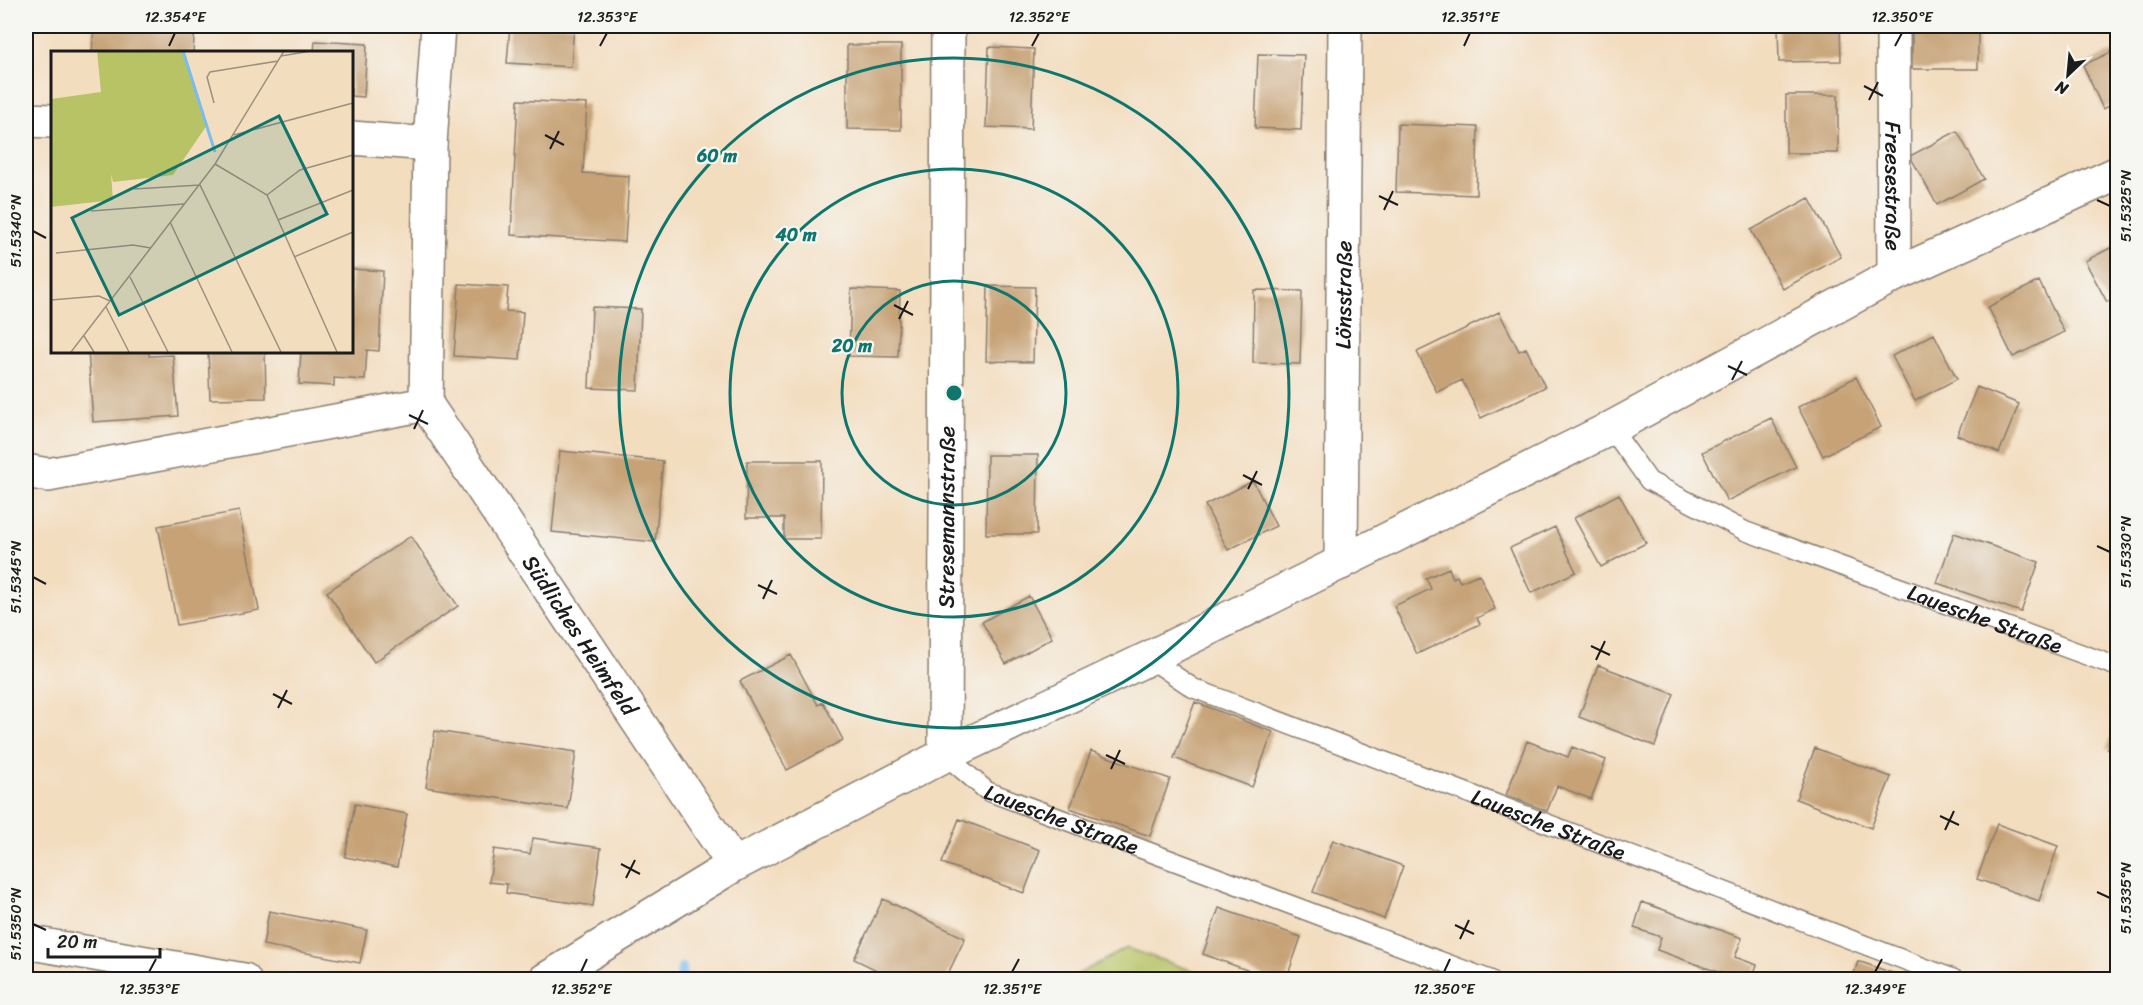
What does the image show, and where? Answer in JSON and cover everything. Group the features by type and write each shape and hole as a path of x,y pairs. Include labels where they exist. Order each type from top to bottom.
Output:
{"street":[{"path":"26,471 48,475 426,404 430,144 438,26"},
{"name":"Stresemannstraße","path":"945,755 948,26"},
{"name":"Lönsstraße","path":"1341,564 1345,26"},
{"name":"Freesestraße","path":"1893,26 1894,275"},
{"path":"26,120 51,121"},
{"path":"352,138 430,144"},
{"path":"545,980 734,865 945,755 1341,564 1611,428 1894,275 2118,172"},
{"name":"Südliches Heimfeld","path":"426,404 734,865"},
{"path":"26,942 244,980"}],"lane":[{"name":"Lauesche Straße","path":"1611,428 1649,481 1745,531 2118,668"},
{"name":"Lauesche Straße","path":"1149,657 1193,688 1954,979"},
{"name":"Lauesche Straße","path":"945,755 987,791 1491,980"}],"green space":[{"path":"1127,948 1216,979 1069,979"}],"building":[{"path":"94,26 195,26 193,51 92,51"},
{"path":"510,26 574,26 571,67 507,63"},
{"path":"1778,26 1840,26 1841,61 1779,62"},
{"path":"1912,26 1978,26 1978,69 1912,69"},
{"path":"315,41 367,44 364,97 352,96 352,51 314,51"},
{"path":"847,45 901,45 901,130 847,129"},
{"path":"989,47 1034,49 1031,129 986,127"},
{"path":"2118,49 2118,102 2103,109 2083,65"},
{"path":"1258,54 1304,55 1301,130 1255,128"},
{"path":"1786,95 1838,95 1838,153 1786,153"},
{"path":"518,100 587,104 583,173 629,176 625,242 511,235"},
{"path":"1398,124 1478,127 1476,195 1396,192"},
{"path":"1957,131 1984,179 1937,205 1910,156"},
{"path":"1809,198 1841,257 1783,289 1751,230"},
{"path":"2118,244 2118,297 2107,302 2085,261"},
{"path":"352,269 383,271 379,351 367,350 365,380 334,378 334,386 299,384 301,352 352,352"},
{"path":"2039,281 2064,332 2013,357 1988,307"},
{"path":"459,284 508,287 506,311 523,312 520,360 454,356"},
{"path":"988,286 1035,287 1033,362 986,361"},
{"path":"851,289 900,291 898,357 849,356"},
{"path":"1254,290 1302,291 1300,364 1253,363"},
{"path":"592,307 641,309 638,390 589,388"},
{"path":"1499,312 1519,351 1526,348 1545,387 1481,418 1462,380 1437,392 1417,352"},
{"path":"1934,334 1957,379 1915,401 1892,356"},
{"path":"88,352 149,352 149,356 173,355 178,416 93,422"},
{"path":"208,352 265,352 266,398 210,399"},
{"path":"1856,377 1881,427 1823,456 1798,407"},
{"path":"1977,387 2019,404 1999,453 1957,435"},
{"path":"1771,418 1796,467 1727,501 1702,452"},
{"path":"560,451 663,461 655,542 552,532"},
{"path":"987,455 1038,455 1037,534 986,534"},
{"path":"747,461 822,461 821,539 784,539 784,518 746,518"},
{"path":"1253,481 1276,526 1228,550 1205,505"},
{"path":"1619,494 1646,543 1601,567 1574,518"},
{"path":"239,511 259,610 177,625 158,526"},
{"path":"1555,527 1576,572 1531,593 1510,548"},
{"path":"1954,533 2039,562 2021,612 1937,583"},
{"path":"411,536 458,606 374,662 327,592"},
{"path":"1449,568 1453,578 1457,576 1460,582 1479,574 1495,609 1477,618 1480,624 1417,654 1394,606 1431,589 1426,578"},
{"path":"1029,596 1052,638 1006,664 982,622"},
{"path":"791,655 818,705 823,702 843,740 787,770 740,681"},
{"path":"1598,665 1674,694 1655,746 1579,717"},
{"path":"1195,702 1273,732 1252,787 1174,758"},
{"path":"2118,722 2118,752 2107,748"},
{"path":"435,731 576,752 568,809 426,787"},
{"path":"1527,741 1568,757 1572,747 1606,760 1591,799 1557,786 1547,811 1506,795"},
{"path":"1815,748 1891,777 1871,828 1796,799"},
{"path":"1091,751 1170,779 1150,836 1070,808"},
{"path":"355,804 407,814 397,867 345,857"},
{"path":"959,819 1040,850 1024,893 942,863"},
{"path":"1997,824 2058,846 2039,901 1977,879"},
{"path":"533,838 601,848 593,906 506,893 507,884 489,882 494,849 530,854"},
{"path":"1333,840 1403,866 1384,919 1313,892"},
{"path":"883,899 965,938 945,980 897,980 854,959"},
{"path":"1642,902 1742,938 1735,957 1757,965 1751,980 1740,980 1657,950 1661,937 1634,928"},
{"path":"1219,908 1301,937 1286,980 1274,980 1203,954"},
{"path":"269,911 367,930 360,963 263,945"},
{"path":"1858,961 1910,979 1910,980 1852,980"}],"waterway":[{"path":"681,980 682,968"}]}
